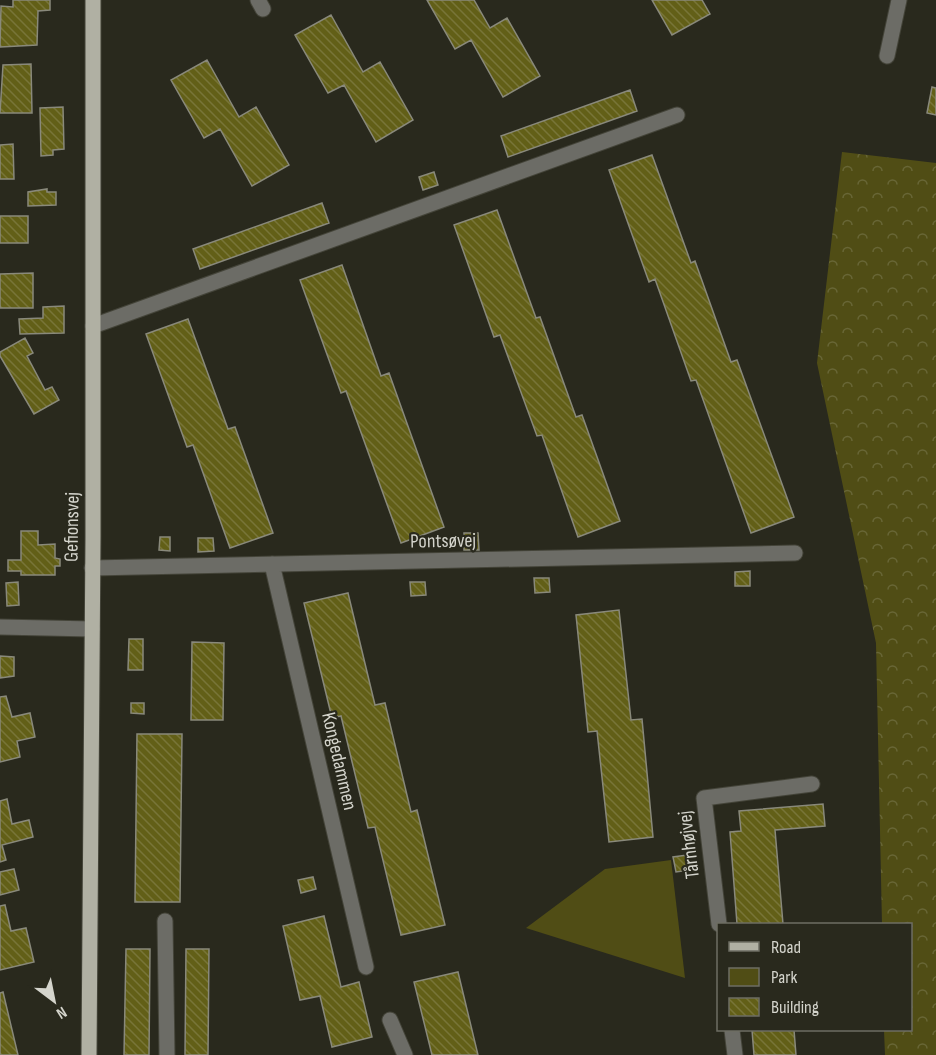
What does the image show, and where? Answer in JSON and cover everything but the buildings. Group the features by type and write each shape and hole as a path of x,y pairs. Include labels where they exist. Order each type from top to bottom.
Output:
{"main road":[{"name":"Gefionsvej","path":"89,1055 93,0"}],"street":[{"path":"887,56 898,0"},
{"path":"93,326 677,115"},
{"name":"Pontsøvej","path":"92,568 795,553"},
{"name":"Kongedammen","path":"272,564 366,967"},
{"path":"0,627 92,629"},
{"name":"Tårnhøjvej","path":"719,923 704,798 812,784"},
{"path":"165,921 167,1055"},
{"path":"390,1020 405,1055"},
{"path":"732,1031 735,1055"}],"green space":[{"path":"842,152 936,163 936,1055 885,1055 884,1031 912,1031 912,923 882,923 876,643 817,363"},
{"path":"671,860 685,978 526,928 605,869"}]}
